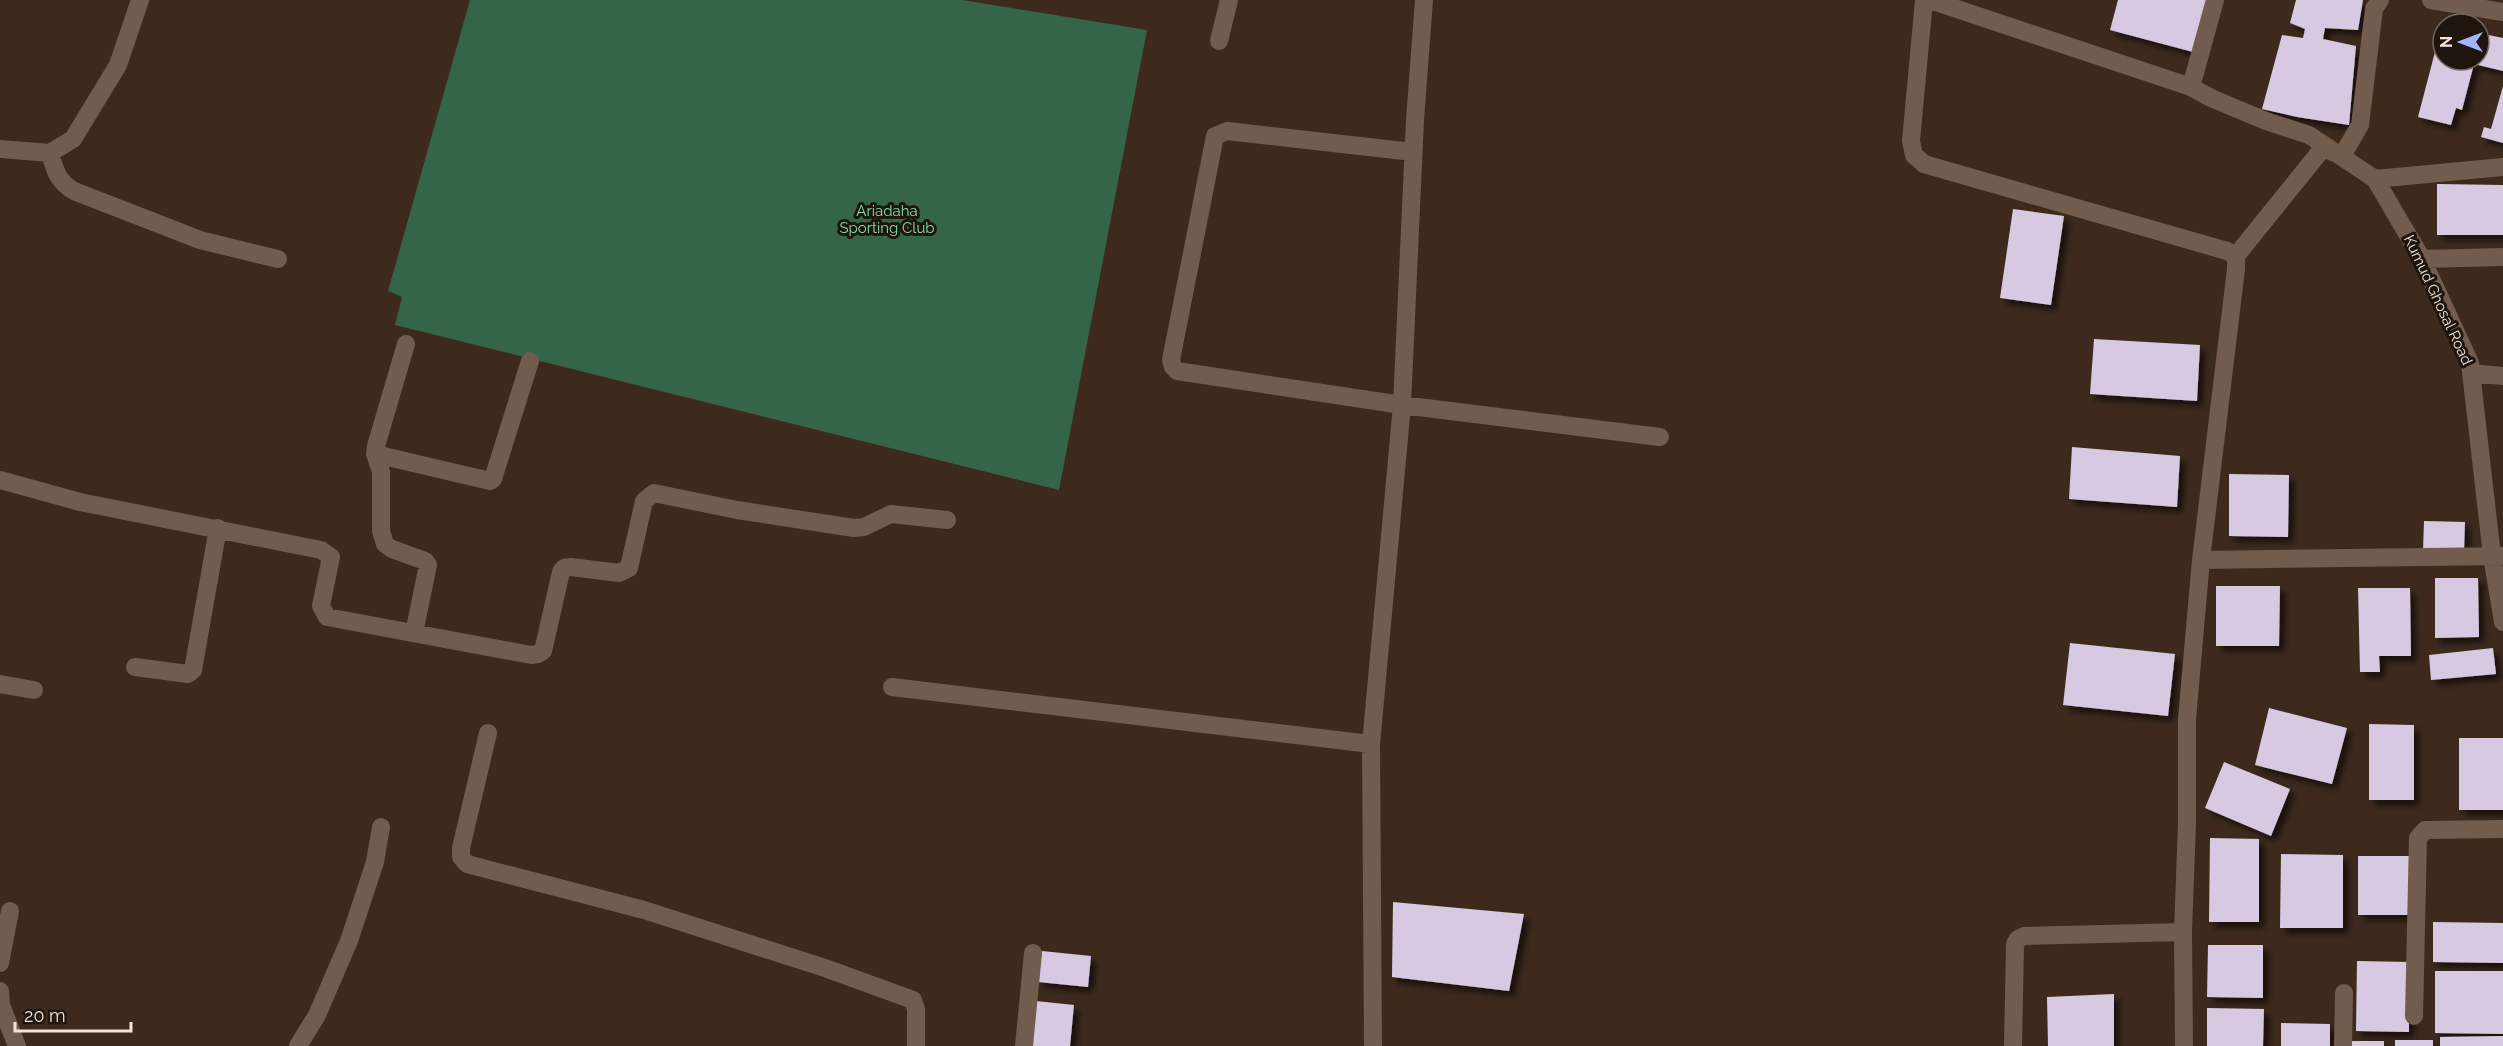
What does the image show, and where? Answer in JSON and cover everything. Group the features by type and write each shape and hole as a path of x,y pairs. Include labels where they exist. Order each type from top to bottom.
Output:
{"street":[{"path":"0,149 50,153 73,139 118,65 140,0"},
{"path":"1219,40 1229,0"},
{"path":"1373,1046 1371,744 1402,405 1413,152 1424,0"},
{"path":"1924,0 1911,141 1914,155 1924,164 2216,248 2236,256"},
{"name":"Kumud Ghosal Road","path":"1930,0 2191,87 2266,121 2309,135 2375,179 2422,259 2470,363 2498,556 2503,622"},
{"path":"2191,87 2215,0"},
{"path":"2184,1046 2183,932 2187,822 2187,719 2201,560 2236,256 2324,148 2342,156 2360,125 2374,9 2380,0"},
{"path":"2431,0 2503,12"},
{"path":"1413,152 1227,131 1215,136 1171,360 1173,367 1177,371 1402,405 1660,437"},
{"path":"50,153 56,176 63,185 74,192 200,240 278,259"},
{"path":"2375,179 2503,167"},
{"path":"2422,259 2503,257"},
{"path":"406,344 375,454 381,472 381,531 385,544 392,549 425,561 428,565 414,633"},
{"path":"375,454 490,481 493,479 530,361"},
{"path":"2472,373 2503,376"},
{"path":"0,480 80,502 321,550 331,557 321,606 327,617 531,655 543,651 564,568 619,573 629,568 644,501 654,494 737,510 854,528 864,527 891,514 947,520"},
{"path":"135,667 188,674 193,670 218,528"},
{"path":"2201,560 2498,556"},
{"path":"0,684 34,690"},
{"path":"892,687 1371,744"},
{"path":"488,734 461,848 461,857 467,864 644,910 825,968 913,1000 916,1009 916,1046"},
{"path":"298,1046 317,1015 349,941 375,862 381,827"},
{"path":"2414,1016 2418,838 2425,830 2503,829"},
{"path":"0,963 10,911"},
{"path":"2013,1046 2015,944 2018,939 2024,936 2183,932"},
{"path":"1024,1046 1033,953"},
{"path":"0,991 1,1005 17,1046"},
{"path":"2343,1046 2344,993"}],"green space":[{"name":"Ariadaha Sporting Club","path":"470,0 962,0 1147,30 1059,490 395,325 402,297 388,291"}],"building":[{"path":"2118,0 2207,0 2193,52 2110,30"},
{"path":"2296,0 2363,0 2358,30 2325,28 2323,39 2356,46 2349,125 2262,109 2282,35 2303,38 2305,29 2290,23"},
{"path":"2491,36 2503,38 2503,71 2491,68"},
{"path":"2431,67 2431,72 2472,72 2462,110 2456,108 2451,125 2418,117"},
{"path":"2503,86 2503,143 2481,137 2484,127 2491,129"},
{"path":"2437,184 2503,185 2503,235 2437,235"},
{"path":"2013,209 2064,216 2051,305 2000,298"},
{"path":"2094,339 2200,345 2197,401 2090,394"},
{"path":"2072,447 2180,456 2177,507 2069,499"},
{"path":"2229,474 2289,475 2288,537 2229,536"},
{"path":"2424,521 2465,522 2464,551 2423,550"},
{"path":"2435,578 2478,578 2479,637 2435,638"},
{"path":"2216,586 2280,586 2279,646 2216,646"},
{"path":"2358,588 2410,588 2411,656 2379,656 2380,672 2360,672"},
{"path":"2070,643 2175,654 2168,716 2063,705"},
{"path":"2493,648 2496,674 2431,680 2429,655"},
{"path":"2269,708 2347,728 2332,784 2255,765"},
{"path":"2369,724 2414,725 2414,800 2369,800"},
{"path":"2459,738 2503,738 2503,810 2459,810"},
{"path":"2224,762 2290,789 2271,836 2205,808"},
{"path":"2210,838 2259,839 2259,922 2209,922"},
{"path":"2281,854 2343,855 2343,928 2280,928"},
{"path":"2358,856 2412,856 2412,915 2358,915"},
{"path":"1393,902 1524,914 1509,991 1392,977"},
{"path":"2433,922 2503,923 2503,963 2433,962"},
{"path":"2208,945 2263,945 2263,998 2207,997"},
{"path":"1042,951 1091,956 1088,987 1038,982"},
{"path":"2357,961 2409,962 2409,1032 2356,1031"},
{"path":"2435,971 2503,971 2503,1034 2435,1033"},
{"path":"2114,994 2114,1046 2048,1046 2047,997"},
{"path":"1036,1001 1074,1005 1070,1046 1031,1046"},
{"path":"2207,1008 2264,1009 2263,1046 2207,1046"},
{"path":"2281,1023 2330,1024 2330,1046 2281,1046"},
{"path":"2503,1036 2503,1046 2440,1046 2440,1037"},
{"path":"2395,1040 2433,1040 2433,1046 2395,1046"},
{"path":"2347,1041 2384,1041 2384,1046 2347,1046"}]}
